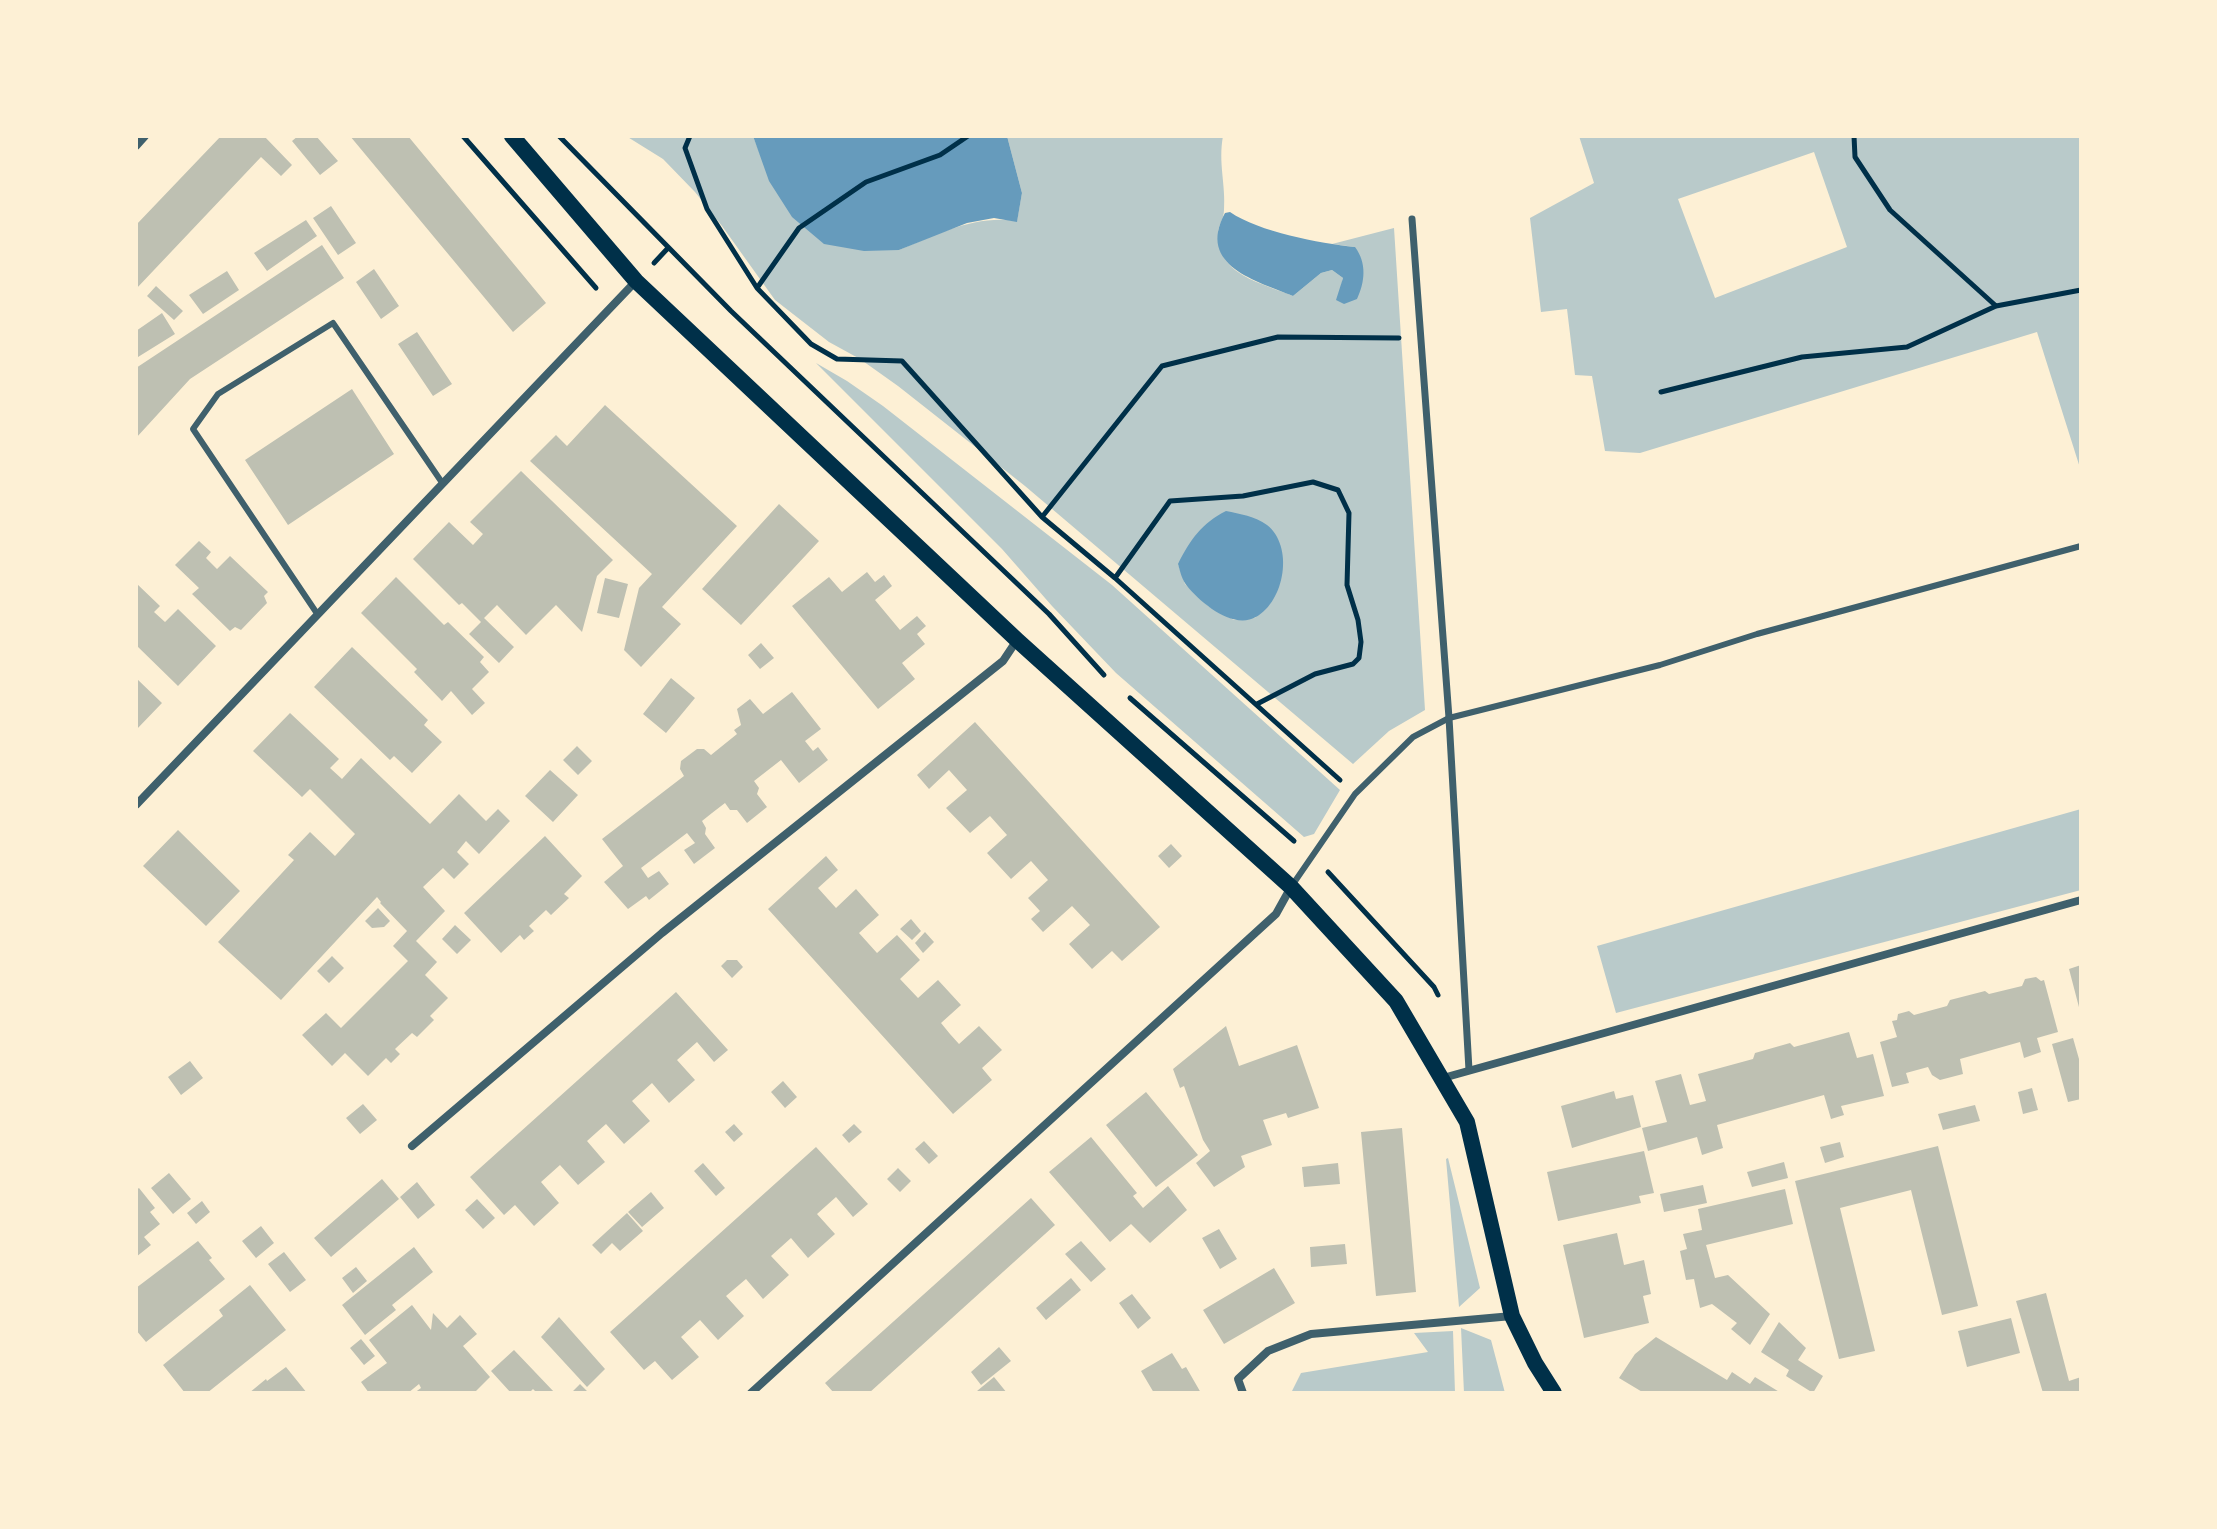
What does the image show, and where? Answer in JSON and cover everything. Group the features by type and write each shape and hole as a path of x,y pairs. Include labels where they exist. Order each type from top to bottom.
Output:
{"main road":[{"path":"512,136 636,281 1017,640 1291,887 1396,1001 1467,1122 1512,1316 1554,1393"}],"street":[{"path":"136,146 145,136"},
{"path":"1412,219 1449,718 1469,1070"},
{"path":"136,805 636,281"},
{"path":"412,1146 662,933 1003,661 1017,640"},
{"path":"751,1393 1276,914 1291,887"},
{"path":"1443,1078 2081,900"},
{"path":"1243,1393 1238,1379 1268,1351 1311,1334 1512,1316"}],"lane":[{"path":"318,615 193,429 218,394 333,323 443,484"},
{"path":"1291,887 1355,794 1413,737 1449,718 1660,665 1757,634 2081,546"}],"path":[{"path":"559,136 731,311 1049,614 1106,678"},
{"path":"690,136 685,148 707,209 757,288 811,344 837,359 902,361 1042,517 1115,578 1355,794"},
{"path":"757,288 799,228 866,182 940,155 968,136"},
{"path":"1854,136 1855,157 1890,210 1996,306"},
{"path":"1661,392 1802,357 1907,347 1996,306 2081,290"},
{"path":"1042,517 1162,366 1278,337 1420,338"},
{"path":"1115,578 1170,501 1243,496 1313,482 1338,490 1349,513 1347,585 1358,620 1361,642 1359,658 1353,664 1315,674 1257,704"},
{"path":"1129,698 1313,857 1434,987 1440,999"}],"shaded area":[{"path":"626,136 753,136 760,154 899,250 971,223 1017,221 1022,193 1007,136 1223,136 1224,210 1218,234 1225,259 1244,276 1293,296 1321,273 1332,270 1343,278 1340,291 1344,304 1355,247 1332,244 1394,228 1425,710 1389,731 1353,764 1025,486 898,386 829,342 775,300 695,192 663,159","holes":["1178,564 1273,599 1255,618 1234,620 1208,606 1185,584"]},
{"path":"1579,136 2081,136 2081,471 2037,332 1640,453 1605,451 1592,376 1575,375 1567,309 1541,312 1530,218 1594,183","holes":["1814,152 1847,247 1715,298 1678,199"]},
{"path":"816,363 883,406 1112,585 1340,790 1314,834 1304,837 1116,673 1002,549"},
{"path":"2081,809 2081,890 1616,1013 1597,946"},
{"path":"1446,1159 1480,1288 1459,1307"},
{"path":"1461,1328 1491,1340 1505,1393 1464,1393"},
{"path":"1453,1331 1455,1393 1291,1393 1301,1373 1428,1352 1414,1333"}],"water":[{"path":"753,136 1007,136 1022,193 1017,222 994,218 967,223 899,250 864,251 824,244 792,217 769,181"},
{"path":"1230,212 1273,231 1355,247 1362,259 1364,273 1357,299 1344,304 1336,300 1343,278 1332,270 1321,273 1293,296 1235,269 1224,259 1218,246 1218,231 1225,213"},
{"path":"1226,511 1267,525 1281,546 1282,573 1274,599 1256,617 1247,620 1218,613 1200,600 1185,584 1178,564 1198,533"}],"building":[{"path":"221,136 264,136 292,165 281,176 261,157 136,289 136,225"},
{"path":"298,136 316,136 338,161 320,175 292,141"},
{"path":"350,136 408,136 546,303 513,332"},
{"path":"331,206 356,243 338,255 313,218"},
{"path":"306,220 317,236 267,271 254,253"},
{"path":"322,245 344,278 190,379 136,438 136,368"},
{"path":"374,269 399,306 381,319 356,282"},
{"path":"227,271 239,290 203,314 189,295"},
{"path":"156,286 183,311 174,320 147,296"},
{"path":"162,313 175,334 138,357 136,331"},
{"path":"417,332 452,384 433,396 398,344"},
{"path":"352,389 394,454 288,525 245,460"},
{"path":"605,405 737,526 662,607 681,624 641,667 624,650 639,588 652,574 530,461 556,435 567,446"},
{"path":"521,471 613,560 597,576 582,632 556,605 526,635 497,605 484,618 514,647 499,663 469,634 481,622 462,603 459,605 413,559 449,522 473,545 483,534 470,522"},
{"path":"779,504 819,541 741,625 702,589"},
{"path":"199,541 211,552 206,558 217,569 230,556 268,592 264,596 267,603 241,630 235,627 230,631 192,594 199,588 175,565"},
{"path":"867,572 875,582 884,575 892,586 875,600 900,630 917,616 926,626 917,634 925,644 902,663 915,679 878,709 792,606 829,577 842,592"},
{"path":"396,577 444,625 448,622 484,657 480,662 489,672 472,689 485,703 472,715 451,691 442,701 414,672 417,669 361,613"},
{"path":"605,578 628,584 619,618 597,613"},
{"path":"136,583 160,606 154,612 165,622 178,609 216,646 178,686 136,645"},
{"path":"761,643 774,658 760,669 748,655"},
{"path":"352,647 428,720 424,725 442,742 412,773 394,756 390,760 314,687"},
{"path":"136,678 162,703 136,730"},
{"path":"671,678 695,698 666,733 643,714"},
{"path":"792,692 821,729 805,741 813,751 818,747 828,760 799,783 781,760 754,781 759,788 757,794 767,807 747,823 737,810 730,810 725,803 702,821 705,834 715,848 694,864 684,850 695,843 687,833 641,868 648,878 659,871 669,884 649,900 646,896 628,909 604,882 623,866 602,839 684,776 680,769 681,761 697,749 704,749 711,755 737,734 734,730 741,725 737,709 750,699 763,714"},
{"path":"290,713 339,759 330,768 342,779 361,758 430,824 459,794 486,821 498,809 510,821 479,854 466,841 457,852 469,864 454,879 443,868 423,887 445,911 416,941 437,962 425,975 448,998 430,1016 434,1020 417,1037 412,1033 395,1049 400,1054 391,1063 386,1058 368,1076 345,1053 332,1066 302,1035 326,1013 341,1028 408,961 393,946 407,931 377,897 281,1000 218,942 294,860 288,855 310,832 335,856 355,834 310,789 302,797 253,751"},
{"path":"975,722 1160,927 1122,961 1112,951 1092,969 1069,944 1090,925 1072,906 1043,932 1031,919 1040,911 1028,898 1048,880 1031,861 1011,879 987,853 1007,835 990,816 970,833 946,808 967,790 949,770 929,789 917,775"},
{"path":"577,746 592,761 578,775 563,760"},
{"path":"550,770 578,795 553,822 525,796"},
{"path":"178,830 240,891 206,926 143,866"},
{"path":"545,836 582,876 564,894 569,898 551,915 546,910 529,926 534,931 524,940 520,935 501,953 464,913"},
{"path":"1171,844 1182,856 1169,868 1158,856"},
{"path":"826,856 838,870 818,888 836,908 856,889 879,915 859,933 877,953 897,935 920,960 900,979 918,998 938,980 961,1005 941,1023 959,1044 979,1026 1002,1050 982,1068 992,1080 953,1114 768,909"},
{"path":"378,908 390,921 384,927 372,928 365,921"},
{"path":"911,919 921,931 912,940 900,929"},
{"path":"455,925 471,940 457,954 442,939"},
{"path":"925,932 934,942 923,953 915,943"},
{"path":"332,956 344,968 329,983 317,971"},
{"path":"727,960 737,960 743,967 732,978 721,966"},
{"path":"2081,965 2081,1011 2080,1011 2069,969"},
{"path":"2036,977 2044,980 2058,1032 2037,1038 2041,1052 2024,1058 2020,1042 1960,1059 1963,1074 1940,1080 1932,1075 1928,1067 1906,1073 1909,1083 1892,1087 1880,1042 1897,1037 1892,1021 1897,1020 1898,1014 1909,1011 1914,1015 1947,1006 1950,1000 2022,986 2025,979"},
{"path":"676,992 728,1050 714,1062 697,1042 677,1060 695,1080 669,1103 652,1083 632,1101 650,1121 624,1144 606,1124 587,1141 605,1162 578,1185 560,1165 541,1182 559,1203 534,1226 515,1205 504,1215 470,1177"},
{"path":"1226,1026 1239,1066 1297,1045 1319,1108 1288,1118 1286,1113 1263,1120 1272,1145 1241,1156 1245,1167 1214,1187 1196,1163 1210,1151 1203,1140 1184,1086 1180,1088 1173,1069"},
{"path":"1849,1032 1857,1058 1873,1054 1884,1096 1841,1106 1844,1115 1831,1119 1824,1095 1717,1125 1723,1148 1702,1155 1697,1137 1648,1151 1642,1128 1667,1122 1655,1081 1681,1074 1690,1105 1706,1101 1698,1074 1753,1059 1755,1053 1790,1043 1794,1047"},
{"path":"2073,1038 2081,1066 2081,1099 2068,1102 2052,1044"},
{"path":"190,1061 203,1078 181,1095 168,1077"},
{"path":"783,1081 797,1097 785,1108 771,1092"},
{"path":"2032,1088 2038,1110 2023,1114 2018,1092"},
{"path":"1614,1091 1616,1099 1633,1095 1641,1127 1572,1148 1561,1106"},
{"path":"1146,1092 1198,1155 1156,1187 1106,1125"},
{"path":"363,1104 377,1120 360,1134 346,1118"},
{"path":"1975,1105 1980,1121 1943,1130 1938,1114"},
{"path":"734,1124 743,1134 734,1142 725,1132"},
{"path":"854,1124 862,1132 849,1143 842,1135"},
{"path":"1402,1128 1416,1292 1376,1296 1361,1132"},
{"path":"1091,1137 1137,1193 1133,1196 1143,1208 1168,1186 1187,1210 1150,1243 1131,1224 1110,1242 1049,1172"},
{"path":"924,1141 938,1156 929,1164 915,1149"},
{"path":"1840,1142 1844,1157 1825,1163 1820,1147"},
{"path":"1938,1146 1978,1306 1942,1315 1911,1190 1840,1208 1875,1351 1839,1359 1795,1181"},
{"path":"816,1147 868,1204 853,1217 836,1197 817,1214 835,1234 808,1258 791,1238 771,1256 789,1275 763,1299 746,1279 726,1296 744,1316 718,1340 700,1320 681,1337 699,1357 672,1380 655,1361 644,1370 610,1332"},
{"path":"1644,1151 1654,1193 1639,1196 1641,1203 1558,1221 1547,1172"},
{"path":"1784,1162 1788,1178 1752,1187 1747,1172"},
{"path":"703,1163 725,1188 716,1196 694,1171"},
{"path":"1338,1163 1340,1184 1304,1187 1302,1167"},
{"path":"898,1168 911,1181 900,1192 887,1179"},
{"path":"169,1173 191,1199 173,1214 151,1188"},
{"path":"382,1179 399,1199 331,1257 314,1238"},
{"path":"417,1182 435,1205 418,1219 400,1197"},
{"path":"1703,1185 1707,1203 1664,1212 1660,1194"},
{"path":"139,1188 155,1208 150,1212 160,1224 144,1237 151,1245 136,1257 136,1190"},
{"path":"1785,1189 1793,1224 1706,1245 1715,1278 1728,1275 1770,1314 1750,1345 1731,1329 1737,1323 1712,1304 1700,1308 1694,1279 1686,1280 1680,1251 1687,1249 1683,1234 1702,1230 1698,1209"},
{"path":"651,1192 664,1208 642,1227 628,1212"},
{"path":"1031,1198 1055,1225 869,1393 834,1393 825,1383"},
{"path":"477,1199 495,1218 483,1229 465,1210"},
{"path":"202,1201 210,1212 196,1224 187,1213"},
{"path":"627,1213 643,1231 620,1251 612,1243 601,1254 592,1245"},
{"path":"261,1226 274,1243 256,1258 242,1241"},
{"path":"1219,1229 1237,1259 1220,1269 1202,1238"},
{"path":"1617,1233 1624,1265 1644,1260 1651,1294 1643,1296 1649,1323 1584,1338 1563,1245"},
{"path":"198,1241 225,1279 146,1342 136,1330 136,1288"},
{"path":"1081,1241 1106,1269 1091,1282 1065,1254"},
{"path":"1345,1244 1347,1264 1311,1267 1310,1247"},
{"path":"414,1247 433,1272 392,1305 396,1310 365,1335 342,1305"},
{"path":"284,1252 306,1280 290,1292 268,1264"},
{"path":"356,1267 367,1281 353,1293 342,1278"},
{"path":"1274,1268 1295,1303 1224,1344 1203,1310"},
{"path":"1071,1278 1081,1290 1046,1320 1036,1308"},
{"path":"250,1285 286,1330 207,1393 185,1393 163,1365 223,1316 219,1310"},
{"path":"2046,1293 2069,1381 2081,1377 2081,1393 2043,1393 2016,1301"},
{"path":"1132,1294 1151,1318 1138,1329 1119,1303"},
{"path":"412,1305 431,1330 433,1313 447,1328 460,1315 477,1334 463,1346 490,1377 474,1393 414,1393 421,1388 419,1384 408,1393 369,1393 361,1382 387,1363 369,1340"},
{"path":"559,1317 605,1369 587,1387 541,1337"},
{"path":"2011,1318 2020,1353 1967,1367 1958,1331"},
{"path":"1779,1322 1806,1348 1798,1360 1823,1376 1813,1393 1786,1376 1789,1370 1761,1352"},
{"path":"1656,1337 1727,1380 1732,1372 1750,1384 1755,1377 1781,1393 1644,1393 1619,1378 1635,1354"},
{"path":"361,1339 375,1356 364,1365 350,1348"},
{"path":"999,1347 1011,1361 981,1385 971,1372"},
{"path":"514,1350 555,1393 537,1393 533,1389 529,1393 511,1393 491,1371"},
{"path":"1172,1353 1182,1369 1186,1367 1201,1393 1154,1393 1141,1371"},
{"path":"286,1367 307,1393 249,1393 266,1379"},
{"path":"994,1377 1007,1393 978,1393 977,1391"},
{"path":"580,1384 589,1393 571,1393"}]}
